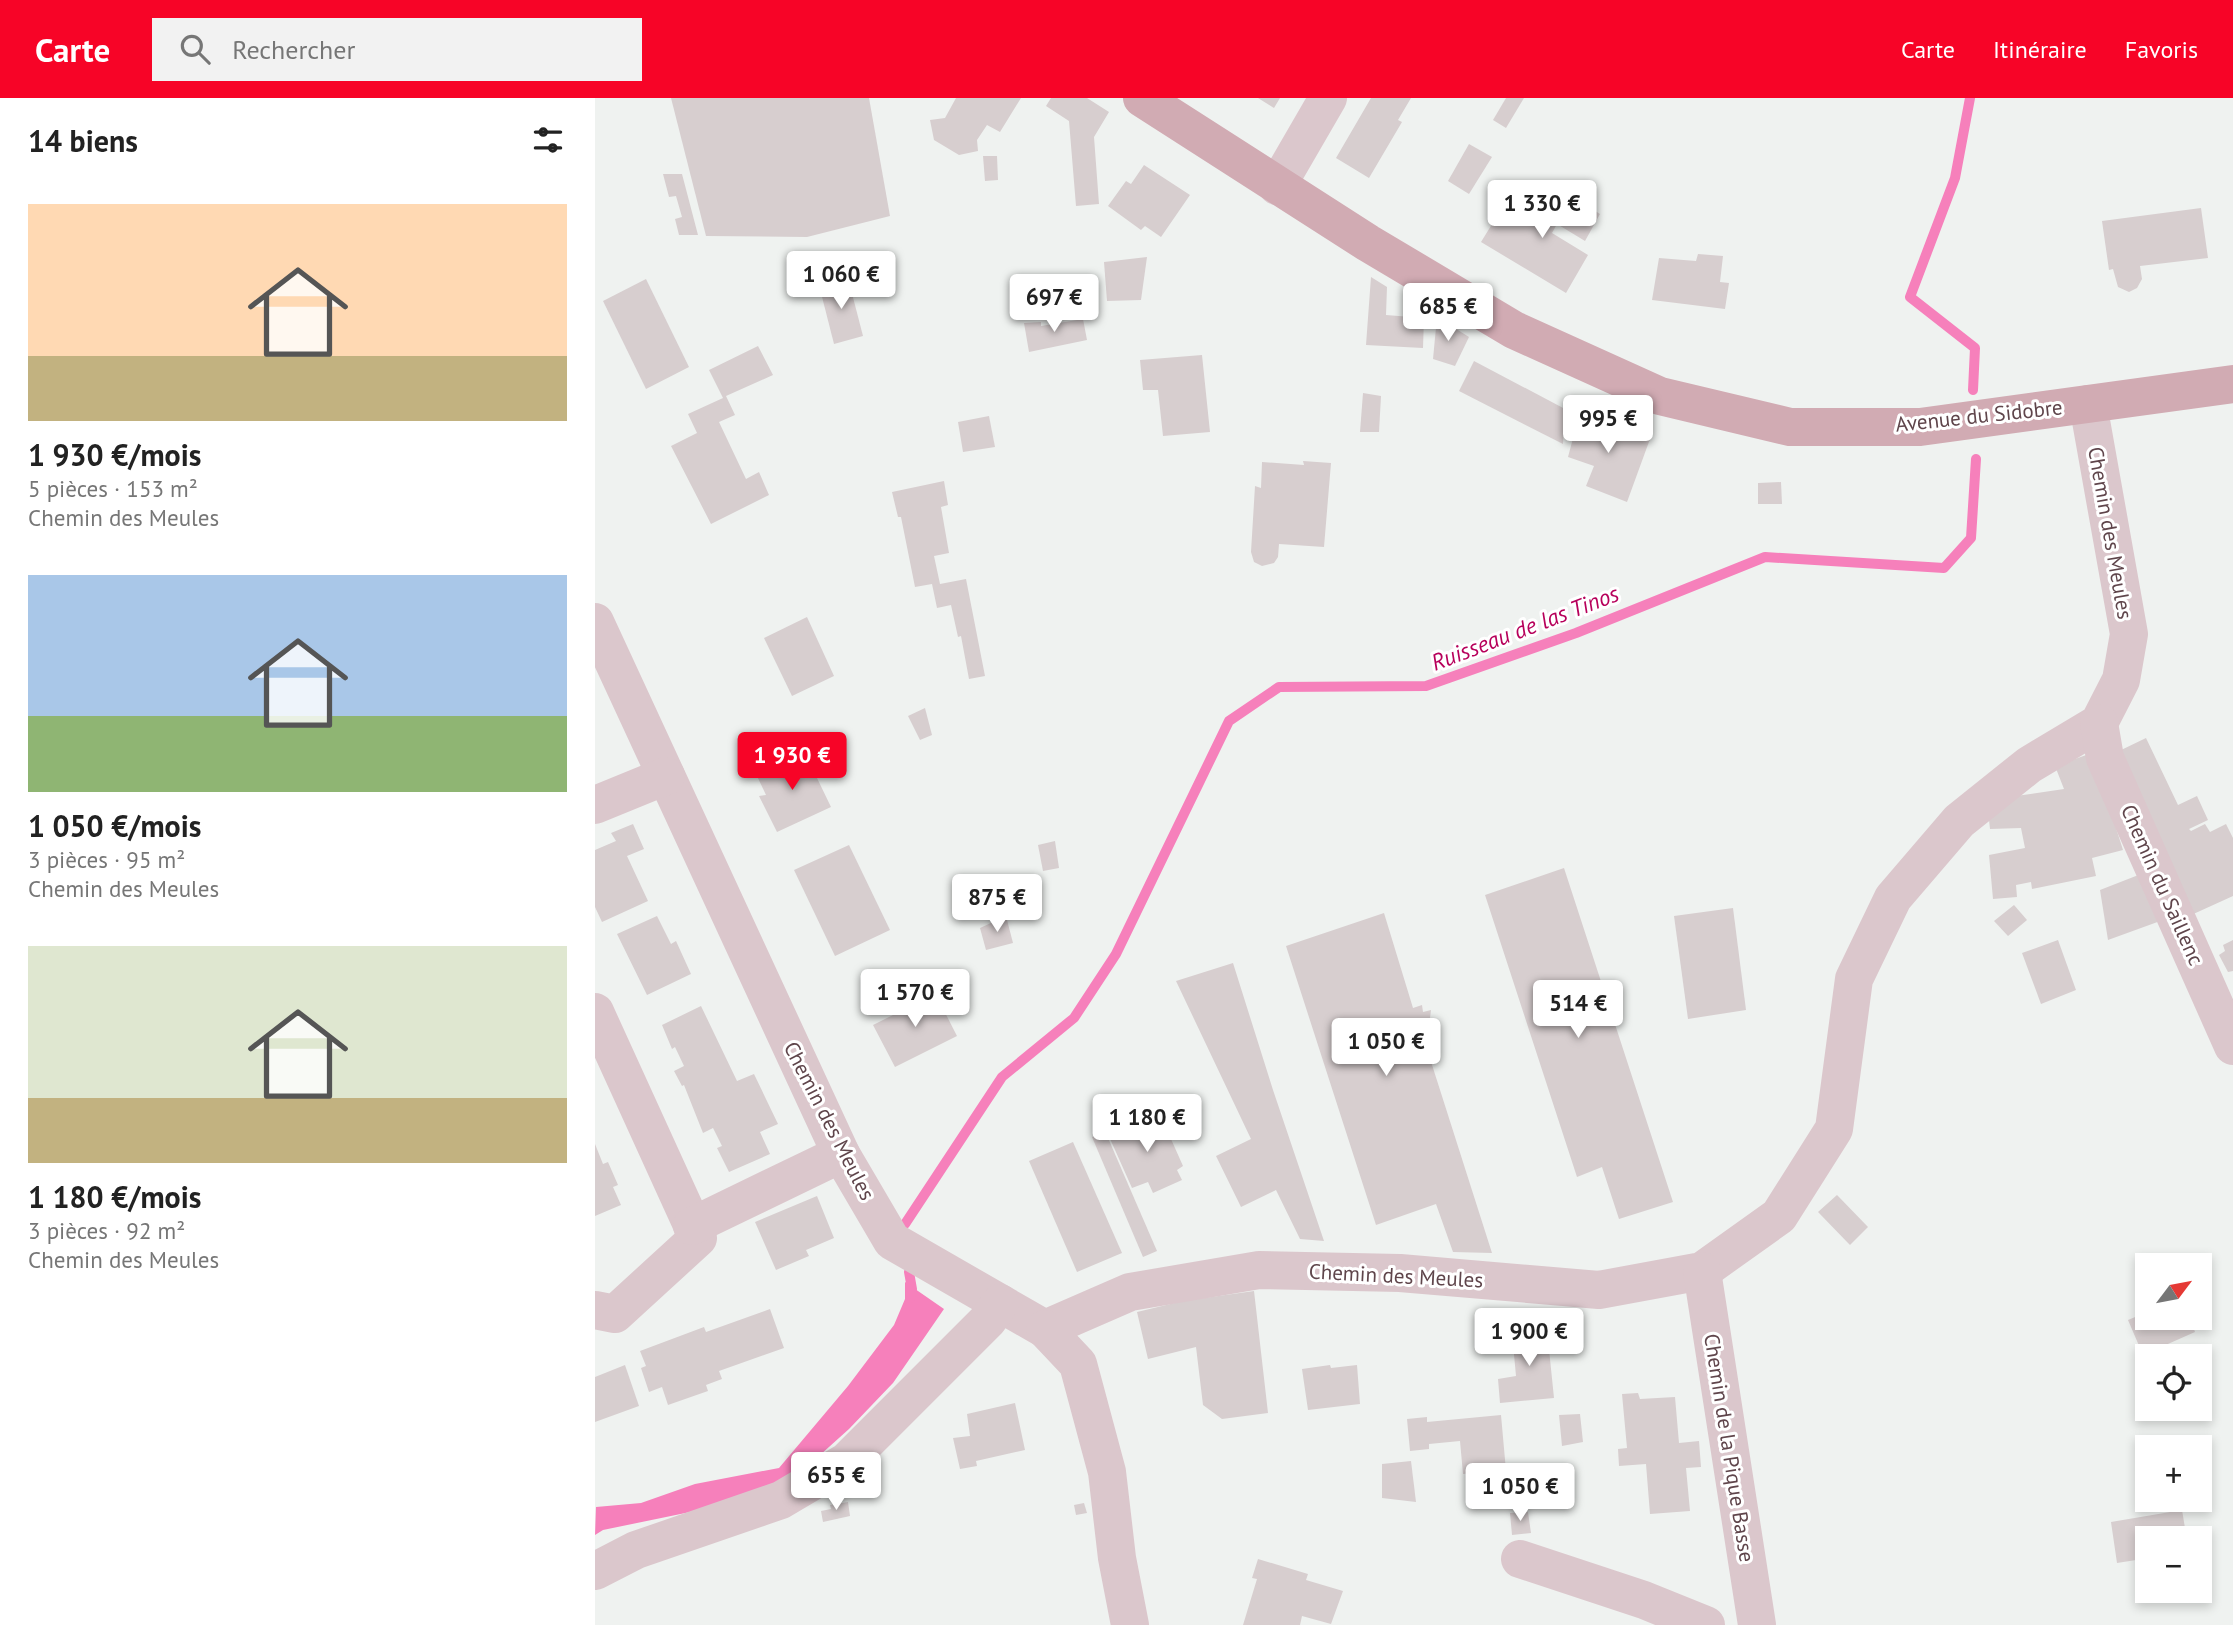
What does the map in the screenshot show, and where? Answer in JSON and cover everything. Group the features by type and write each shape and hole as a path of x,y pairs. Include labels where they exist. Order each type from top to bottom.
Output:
{"main road":[{"name":"Avenue du Sidobre","path":"1142,98 1368,243 1514,330 1660,396 1790,427 1920,427 2233,384"}],"street":[{"path":"1277,186 1328,98"},
{"name":"Chemin des Meules","path":"595,622 841,1154 893,1241 1045,1329 1130,1292 1259,1270 1400,1273 1599,1290 1702,1271 1779,1216 1834,1129 1854,979 1893,898 1959,821 2029,765 2099,723 2121,680 2129,634 2088,404"},
{"name":"Chemin du Saillenc","path":"2099,723 2105,758 2233,1046"},
{"path":"595,804 666,776"},
{"path":"595,1012 698,1238 605,1312"},
{"path":"692,1226 841,1154"},
{"name":"Chemin de la Pique Basse","path":"1702,1271 1757,1625"},
{"path":"595,1570 636,1550 781,1500 846,1461 988,1320 1000,1303"},
{"path":"1045,1329 1078,1364 1107,1472 1117,1558 1130,1625"},
{"path":"1520,1559 1631,1595 1706,1625"}],"shaded area":[{"path":"905,1282 944,1309 893,1383 849,1429 780,1491 603,1530 595,1535 596,1507 641,1503 695,1484 779,1468 848,1386 894,1325 905,1299"}],"building":[{"path":"671,98 869,98 890,216 807,237 706,236"},
{"path":"956,98 1021,98 1000,132 987,125 977,140 978,151 959,155 934,140 930,120 945,118"},
{"path":"1051,98 1087,98 1109,112 1094,137 1099,204 1076,206 1069,121 1046,106"},
{"path":"1258,98 1280,98 1274,108"},
{"path":"1371,98 1411,98 1398,120 1402,122 1369,178 1336,158"},
{"path":"1506,98 1524,98 1506,128 1493,120"},
{"path":"1469,144 1492,157 1469,194 1448,181"},
{"path":"983,156 997,156 998,180 985,181"},
{"path":"1144,165 1190,195 1161,237 1145,226 1141,230 1108,206 1126,181 1131,184"},
{"path":"663,174 682,174 698,235 679,235 675,219 682,217 676,196 669,197"},
{"path":"1510,195 1557,224 1552,233 1588,255 1566,293 1481,242"},
{"path":"1573,197 1600,214 1585,241 1557,224"},
{"path":"2201,208 2208,258 2140,266 2142,279 2137,288 2129,292 2118,287 2113,269 2109,270 2102,221"},
{"path":"1698,254 1723,256 1720,282 1729,283 1725,309 1652,300 1659,258 1696,261"},
{"path":"1147,257 1141,300 1107,301 1104,262"},
{"path":"1371,277 1387,287 1386,315 1424,318 1423,348 1366,345"},
{"path":"848,278 863,336 834,344 819,285"},
{"path":"646,279 689,367 646,389 603,301"},
{"path":"1437,317 1469,337 1455,366 1433,359"},
{"path":"1083,319 1087,340 1029,352 1024,323 1041,322 1041,326"},
{"path":"758,346 773,375 726,396 735,415 719,422 746,479 759,472 769,495 711,524 671,446 697,433 688,414 723,398 709,370"},
{"path":"1202,355 1210,432 1163,436 1158,390 1143,390 1140,360"},
{"path":"1474,361 1565,409 1563,444 1459,391"},
{"path":"1363,393 1381,396 1379,432 1360,432"},
{"path":"1572,410 1650,439 1627,502 1586,486 1594,466 1568,457 1576,427 1570,424"},
{"path":"989,416 995,447 963,452 958,422"},
{"path":"1303,461 1331,463 1324,547 1279,544 1278,557 1274,563 1262,566 1254,562 1251,552 1255,486 1261,488 1262,462 1304,465"},
{"path":"944,481 948,505 941,507 949,553 934,556 940,584 966,579 985,676 969,679 961,636 958,637 951,605 937,608 932,584 915,587 901,517 898,517 892,492"},
{"path":"1781,482 1782,504 1758,504 1758,483"},
{"path":"807,617 834,676 792,696 764,638"},
{"path":"925,708 932,735 920,740 908,716"},
{"path":"2146,738 2178,805 2197,796 2208,820 2189,829 2191,831 2205,824 2210,832 2226,824 2233,838 2233,896 2189,916 2117,752"},
{"path":"804,751 831,807 777,832 759,796 766,795 756,774"},
{"path":"2092,753 2123,850 2092,858 2096,876 2032,889 2031,882 2016,885 2017,897 1993,899 1989,855 2025,848 2021,828 1990,829 1988,811 2016,796 2064,789 2055,766"},
{"path":"633,824 644,849 627,856 648,901 602,922 595,907 595,850 616,841 611,833"},
{"path":"1055,841 1059,868 1043,871 1038,845"},
{"path":"849,845 890,930 835,956 794,870"},
{"path":"1564,868 1673,1202 1619,1219 1602,1167 1577,1177 1485,895"},
{"path":"2141,874 2163,920 2108,940 2100,890"},
{"path":"2014,905 2027,920 2008,936 1994,921"},
{"path":"1733,908 1746,1010 1688,1019 1674,916"},
{"path":"1384,913 1413,1008 1422,1005 1423,1012 1431,1010 1430,1018 1438,1034 1431,1037 1433,1043 1426,1046 1492,1253 1453,1252 1436,1204 1376,1225 1286,946"},
{"path":"657,916 671,944 676,941 691,974 647,995 617,934"},
{"path":"1006,916 1013,943 986,950 980,928"},
{"path":"2058,940 2076,990 2041,1004 2022,953"},
{"path":"2233,940 2233,971 2228,972 2219,955 2225,951 2223,945"},
{"path":"1233,963 1324,1241 1300,1239 1276,1190 1241,1207 1216,1156 1251,1139 1176,981"},
{"path":"933,989 957,1036 895,1067 873,1025 917,1003 915,998"},
{"path":"701,1006 737,1081 754,1074 778,1124 760,1132 770,1154 729,1172 717,1148 722,1146 713,1128 703,1133 684,1085 682,1086 674,1071 684,1066 675,1047 672,1049 662,1025"},
{"path":"1154,1113 1162,1133 1167,1130 1183,1166 1177,1170 1182,1180 1153,1193 1148,1182 1132,1188 1107,1132"},
{"path":"1105,1131 1157,1251 1143,1257 1092,1137"},
{"path":"1073,1142 1122,1253 1077,1272 1029,1161"},
{"path":"595,1144 603,1164 608,1162 618,1185 613,1187 621,1205 595,1216"},
{"path":"1837,1195 1868,1227 1850,1245 1818,1212"},
{"path":"817,1196 834,1238 806,1250 809,1256 776,1270 755,1222"},
{"path":"1254,1291 1268,1413 1222,1419 1203,1405 1196,1347 1148,1359 1137,1312 1183,1301"},
{"path":"770,1309 784,1348 719,1371 722,1379 706,1385 708,1391 668,1405 662,1387 649,1392 641,1368 646,1366 640,1351 704,1327 706,1332"},
{"path":"2135,1317 2135,1330 2195,1332 2168,1344 2138,1344 2128,1320"},
{"path":"1546,1320 1554,1398 1500,1403 1498,1379 1516,1376 1512,1333 1534,1331 1533,1322"},
{"path":"625,1365 639,1406 595,1422 595,1377"},
{"path":"1330,1365 1331,1368 1357,1365 1360,1404 1308,1410 1302,1369"},
{"path":"1638,1393 1640,1399 1675,1397 1679,1443 1699,1441 1701,1467 1686,1468 1690,1511 1650,1514 1646,1464 1619,1466 1618,1449 1627,1448 1622,1394"},
{"path":"1015,1403 1025,1450 976,1461 977,1466 960,1469 953,1438 970,1436 967,1414"},
{"path":"1580,1414 1583,1442 1562,1446 1559,1415"},
{"path":"1501,1415 1508,1493 1500,1493 1498,1471 1463,1474 1460,1441 1429,1444 1429,1449 1410,1451 1407,1419 1427,1417 1427,1422"},
{"path":"1411,1461 1416,1502 1382,1498 1382,1464"},
{"path":"848,1502 850,1516 823,1522 821,1511 831,1509 830,1505"},
{"path":"1084,1503 1087,1513 1076,1515 1074,1505"},
{"path":"1528,1512 1531,1533 1512,1535 1510,1513"},
{"path":"2182,1512 2185,1526 2135,1526 2135,1560 2117,1563 2111,1522"},
{"path":"1258,1559 1308,1574 1306,1580 1343,1591 1331,1624 1302,1616 1300,1625 1243,1625 1257,1579 1252,1578"}],"waterway":[{"name":"Ruisseau de las Tinos","path":"1970,98 1955,178 1910,297 1975,348 1973,390"},
{"name":"Ruisseau de las Tinos","path":"905,1224 1002,1077 1074,1018 1116,954 1229,721 1279,687 1426,686 1576,633 1765,557 1944,568 1971,538 1976,459"},
{"name":"Ruisseau de las Tinos","path":"909,1272 912,1289 910,1298"}]}
